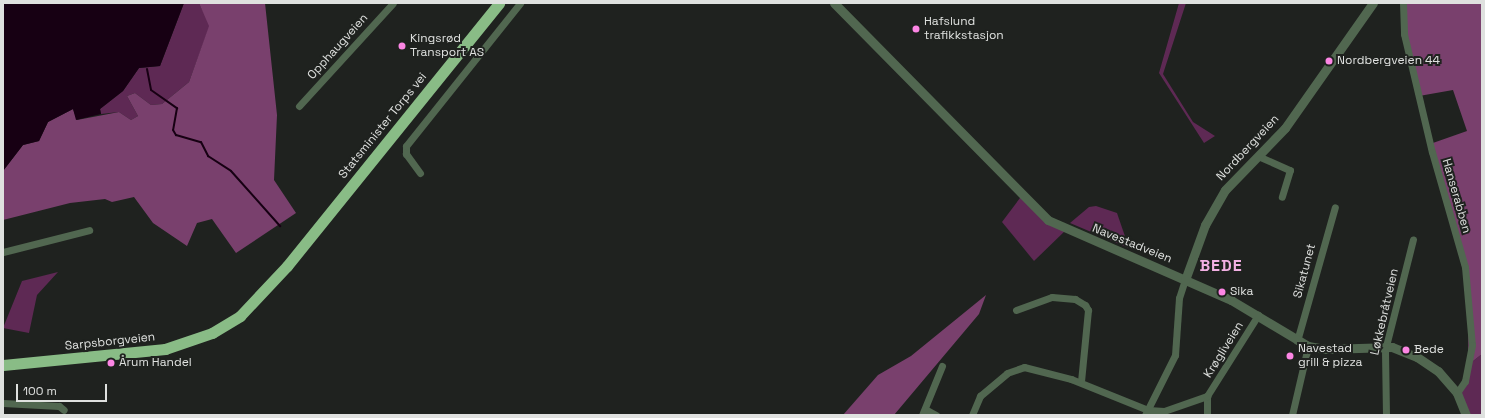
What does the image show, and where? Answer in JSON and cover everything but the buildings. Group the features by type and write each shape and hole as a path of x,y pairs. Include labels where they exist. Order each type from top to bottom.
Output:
{"highway":[{"name":"Statsminister Torps vei","path":"287,266 497,4"},
{"name":"Sarpsborgveien","path":"3,365 139,354 192,341 240,316 287,266"}],"street":[{"name":"Opphaugveien","path":"300,106 393,3"},
{"path":"420,173 406,154 406,146 520,3"},
{"name":"Navestadveien","path":"834,3 1048,220 1185,280 1258,315 1297,341 1308,346 1325,349 1386,347 1430,365 1457,393 1466,415"},
{"name":"Nordbergveien","path":"1147,412 1175,355 1178,302 1185,280 1218,202 1231,182 1285,128 1373,3"},
{"name":"Hanserabben","path":"1403,3 1404,34 1432,152 1465,267 1472,345 1465,381 1457,393"},
{"path":"1258,156 1290,170 1282,197"},
{"name":"Sikatunet","path":"1297,341 1335,207"},
{"path":"3,252 89,230"},
{"name":"Løkkebråtveien","path":"1386,415 1386,347 1413,238"},
{"path":"1016,310 1052,297 1075,299 1085,305 1088,310 1081,382"},
{"name":"Krøgliveien","path":"1207,415 1207,396 1258,315"},
{"path":"1292,415 1308,346"},
{"path":"936,415 924,412 942,366"},
{"path":"972,415 980,396 1016,368 1032,368 1081,382 1147,412"},
{"name":"Krøgliveien","path":"1147,412 1164,411 1207,396"},
{"path":"3,403 59,406 64,410"}],"shaded area":[{"path":"3,3 184,3 160,66 139,68 123,91 100,109 101,114 76,120 73,109 48,122 39,141 23,145 3,171"},
{"path":"184,3 199,3 210,25 189,82 162,104 151,105 135,93 127,96 138,116 131,120 119,112 101,114 100,109 123,91 139,68 160,66"},
{"path":"199,3 265,3 277,115 274,180 296,213 236,253 212,219 197,223 187,246 153,223 134,197 112,202 105,199 70,203 3,220 3,171 23,145 39,141 48,122 73,109 77,120 119,112 131,120 138,116 127,96 135,93 151,105 162,104 189,82 209,26"},
{"path":"1179,3 1186,3 1163,74 1193,122 1215,136 1204,143 1159,73"},
{"path":"1404,3 1482,3 1482,354 1468,365 1469,293 1430,144 1467,131 1453,90 1419,96 1402,18"},
{"path":"1023,194 1066,230 1034,261 1002,222"},
{"path":"1096,206 1117,213 1129,248 1070,223 1089,207"},
{"path":"58,272 37,295 29,333 3,328 22,281"},
{"path":"986,295 979,314 894,415 843,415 878,375 911,356"},
{"path":"1482,354 1482,415 1466,415 1460,398 1468,365"}],"waterway":[{"path":"147,69 151,90 177,108 173,130 176,135 201,142 208,156 231,171 280,226"}],"place":[{"name":"Hafslund trafikkstasjon","path":"916,29"},
{"name":"Kingsrød Transport AS","path":"402,46"},
{"name":"Nordbergveien 44","path":"1329,61"},
{"name":"Sika","path":"1222,292"},
{"name":"Bede","path":"1406,350"},
{"name":"Navestad grill & pizza","path":"1290,356"},
{"name":"Årum Handel","path":"111,363"}],"district":[{"name":"BEDE","path":"1221,266"}]}
